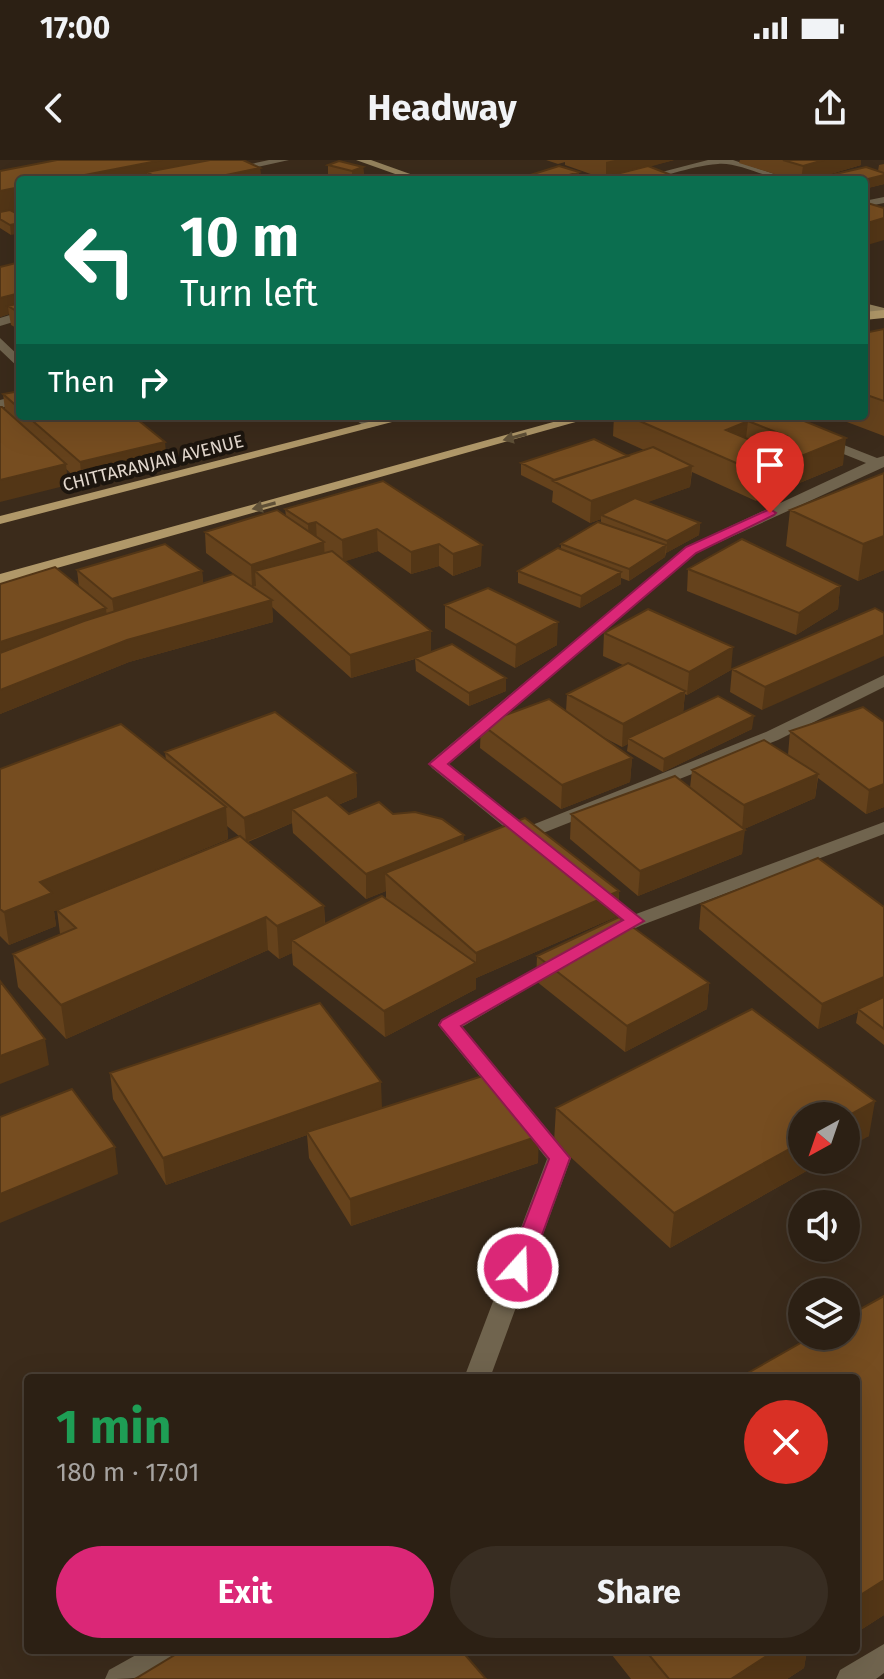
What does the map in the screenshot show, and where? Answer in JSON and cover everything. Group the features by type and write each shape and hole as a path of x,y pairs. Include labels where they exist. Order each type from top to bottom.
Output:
{"main road":[{"name":"CHITTARANJAN AVENUE","path":"0,520 392,420"},
{"path":"0,579 576,420"}],"street":[{"path":"204,176 284,160"},
{"path":"361,160 410,176"},
{"path":"653,176 722,160 774,176"},
{"path":"0,342 16,360"},
{"path":"364,420 372,425"},
{"path":"804,434 881,463"},
{"path":"549,853 438,764 691,550 881,463"},
{"path":"525,834 772,736 884,680"},
{"path":"478,1374 559,1158 449,1025 580,950 629,916 884,828"},
{"path":"806,857 832,875"},
{"path":"120,1679 165,1654"},
{"path":"851,1679 884,1657"}],"building":[{"path":"57,160 162,160 80,176 16,176 16,188 0,191 0,171"},
{"path":"210,160 243,160 260,168 221,176 154,176 147,172"},
{"path":"783,160 824,160 803,166"},
{"path":"339,161 363,167 352,171 328,165"},
{"path":"559,166 579,172 566,176 527,176"},
{"path":"648,166 674,176 609,176"},
{"path":"866,167 884,173 868,179 868,176 827,176"},
{"path":"868,203 884,208 884,218 868,223"},
{"path":"10,210 16,213 16,224 10,225 0,219 0,212"},
{"path":"16,263 16,294 0,298 0,267"},
{"path":"884,329 884,401 868,395 868,332"},
{"path":"16,392 16,405 3,394"},
{"path":"0,407 2,407 66,464 0,480"},
{"path":"32,420 138,420 165,442 80,462"},
{"path":"637,420 802,420 846,438 759,473","holes":["748,421 786,436 762,445 726,430"]},
{"path":"594,439 628,456 554,480 521,463"},
{"path":"653,447 692,466 591,501 553,481"},
{"path":"884,473 884,536 863,544 790,510"},
{"path":"383,481 482,545 453,554 439,544 411,552 377,529 342,540 316,522 308,524 285,509"},
{"path":"635,498 700,523 667,541 601,515"},
{"path":"277,510 324,542 251,565 205,532"},
{"path":"598,522 666,545 629,569 561,544"},
{"path":"742,539 840,586 799,613 688,569"},
{"path":"165,544 202,571 112,599 77,570"},
{"path":"558,548 621,572 581,596 518,571"},
{"path":"332,551 431,631 350,655 255,571"},
{"path":"55,567 106,608 0,642 0,584"},
{"path":"233,574 272,600 127,640 0,690 0,653 84,621"},
{"path":"488,588 558,622 516,645 445,605"},
{"path":"875,608 884,613 884,635 765,687 732,669"},
{"path":"648,609 733,647 689,672 604,633"},
{"path":"452,644 506,678 469,693 415,658"},
{"path":"628,663 685,691 623,724 567,694"},
{"path":"718,696 754,716 664,759 628,738"},
{"path":"549,699 632,758 562,785 481,724"},
{"path":"863,707 884,722 884,784 869,790 790,731"},
{"path":"275,712 356,773 244,818 165,752"},
{"path":"121,724 226,807 40,882 52,893 4,912 0,909 0,769"},
{"path":"764,740 818,774 744,805 692,770"},
{"path":"675,776 745,830 640,871 571,814"},
{"path":"327,795 349,814 379,802 393,814 415,812 442,819 464,835 366,874 292,809"},
{"path":"525,818 619,891 476,953 385,873"},
{"path":"240,836 324,906 277,926 266,917 61,1005 13,954 76,928 57,910"},
{"path":"818,858 884,907 884,977 822,1004 701,904"},
{"path":"382,896 476,963 384,1011 292,940"},
{"path":"619,917 709,983 627,1026 537,956"},
{"path":"0,981 45,1039 0,1056"},
{"path":"884,997 884,1029 858,1009"},
{"path":"320,1003 381,1082 163,1158 110,1073"},
{"path":"752,1009 875,1101 860,1109 860,1102 788,1102 788,1150 674,1213 556,1108"},
{"path":"492,1073 539,1136 350,1199 307,1132"},
{"path":"72,1089 115,1147 0,1194 0,1117"},
{"path":"884,1296 884,1580 862,1594 860,1374 746,1374 788,1350 860,1350 860,1309"},
{"path":"176,1654 464,1654 486,1679 135,1679"},
{"path":"648,1654 770,1654 731,1679 669,1679"}],"route":[{"path":"518,1268 559,1158 449,1025 635,921 438,764 691,550 770,513"}]}
